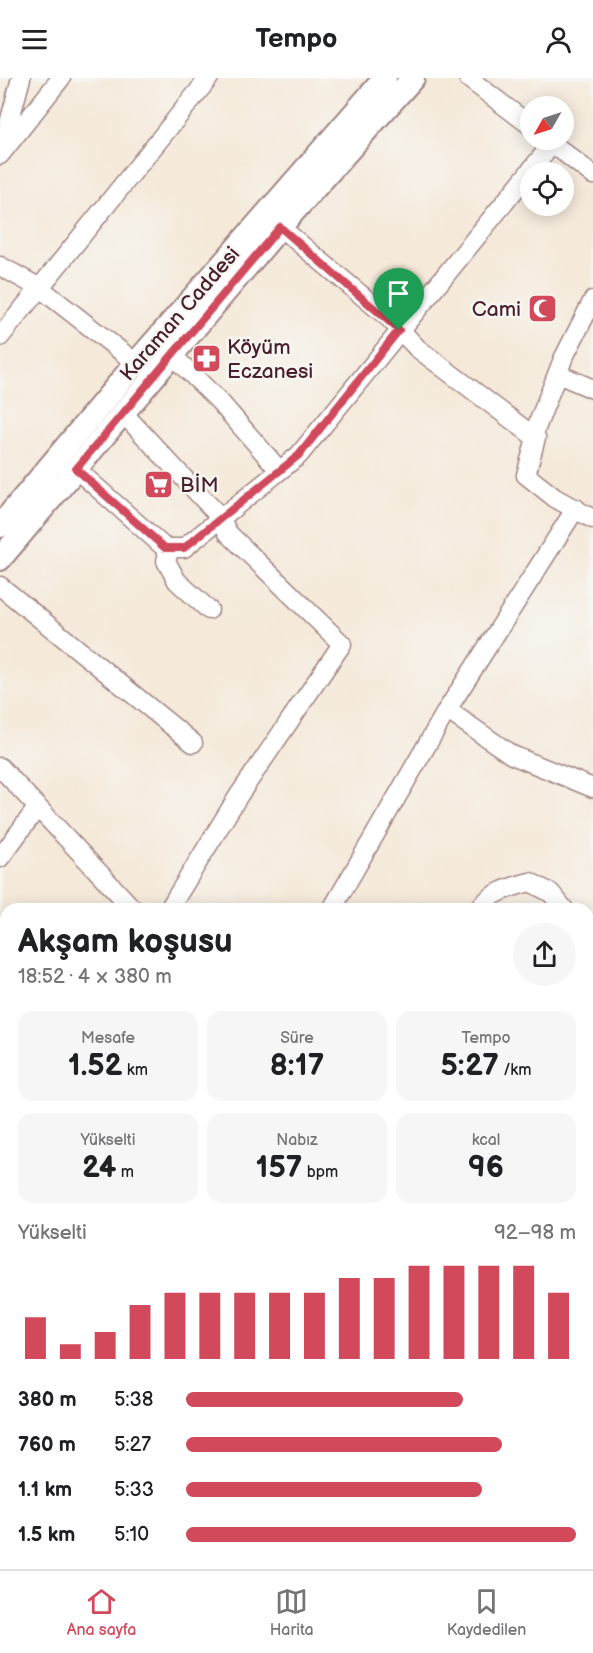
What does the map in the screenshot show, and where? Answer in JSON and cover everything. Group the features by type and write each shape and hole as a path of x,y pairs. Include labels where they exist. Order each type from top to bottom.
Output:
{"main road":[{"name":"Karaman Caddesi","path":"0,526 136,363 385,78"},
{"name":"Karaman Caddesi","path":"0,559 280,227 413,78"}],"street":[{"path":"1,154 21,78"},
{"path":"1,154 61,78"},
{"path":"0,337 209,78"},
{"path":"468,78 520,118"},
{"path":"76,469 165,548 184,548 299,455 544,150"},
{"path":"562,150 593,175"},
{"path":"280,227 417,348 536,438 526,476 555,498 593,519"},
{"path":"0,266 40,288 136,363"},
{"path":"533,436 558,374 593,300"},
{"path":"172,355 219,401 279,470"},
{"path":"558,374 593,389"},
{"path":"123,413 220,517 228,534 342,644 238,795 174,903"},
{"path":"335,903 447,710 576,508"},
{"path":"170,548 166,561 171,573 209,610"},
{"path":"0,586 193,743"},
{"path":"447,710 512,755 593,788"},
{"path":"0,767 127,903"},
{"path":"0,858 37,808"},
{"path":"483,903 486,899 511,886 530,882 551,893 559,903"}],"place":[{"name":"Cami","path":"542,309"},
{"name":"Köyüm Eczanesi","path":"206,359"},
{"name":"BİM","path":"159,485"}],"route":[{"path":"280,227 390,319 399,330 299,455 184,548 165,548 76,469 280,227"}]}
